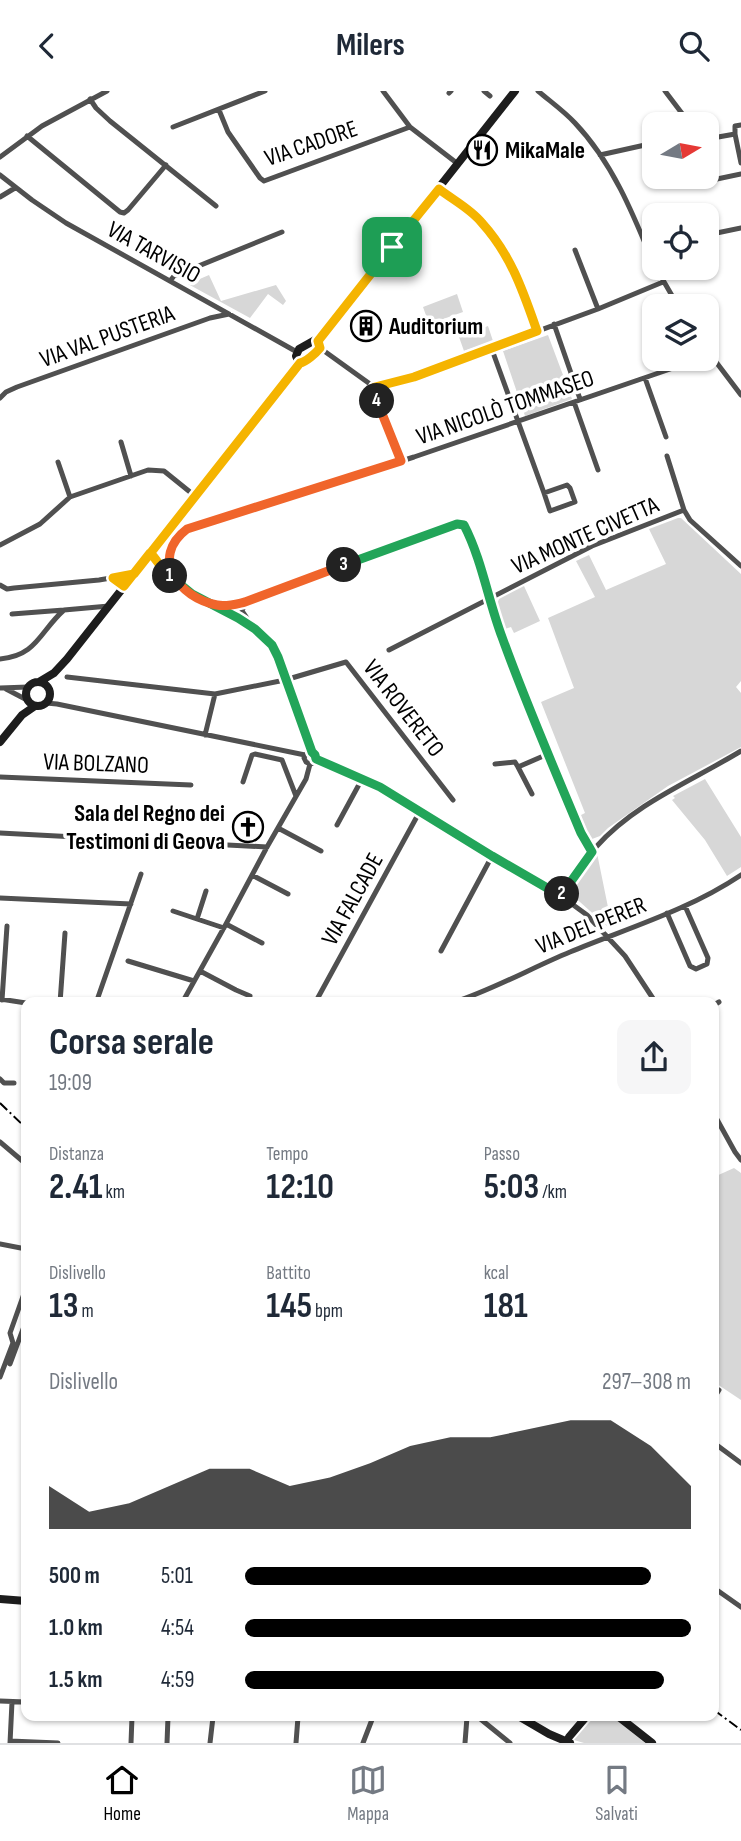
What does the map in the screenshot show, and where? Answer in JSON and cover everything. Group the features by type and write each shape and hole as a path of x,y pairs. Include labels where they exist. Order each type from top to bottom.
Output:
{"street":[{"path":"0,157 59,115 107,91"},
{"path":"173,127 265,91"},
{"path":"383,91 410,127 458,164"},
{"path":"484,91 491,96"},
{"path":"30,702 26,693 28,687 54,673 134,574 153,556 169,529 300,363 305,362 319,345 515,91"},
{"path":"538,91 576,125 600,155 633,213 642,235"},
{"path":"665,91 681,112"},
{"path":"90,99 96,109 110,121 216,206"},
{"name":"VIA CADORE","path":"219,110 228,132 264,181 410,127"},
{"path":"741,125 735,126 741,163"},
{"path":"719,137 735,134"},
{"path":"27,136 124,213 166,165"},
{"path":"600,155 642,146"},
{"path":"719,179 741,174"},
{"name":"VIA TARVISIO","path":"0,175 48,212 73,227 297,352"},
{"path":"0,197 15,188"},
{"path":"439,189 481,222 503,252 516,272 537,331"},
{"path":"719,233 741,228"},
{"path":"170,281 174,276 282,232"},
{"path":"575,250 598,309"},
{"path":"375,387 414,377 663,282 670,294"},
{"name":"VIA VAL PUSTERIA","path":"0,398 17,387 210,318 229,314"},
{"path":"554,324 598,470"},
{"path":"300,363 296,359 297,352 311,341 375,387 377,400 401,461"},
{"path":"492,347 550,511 575,502 567,485 544,493"},
{"path":"719,365 741,395"},
{"name":"VIA NICOLÒ TOMMASEO","path":"179,537 195,526 401,461 665,371"},
{"path":"645,378 666,437"},
{"path":"121,442 131,476"},
{"name":"VIA MONTE CIVETTA","path":"667,456 684,510 690,520 741,566"},
{"path":"58,462 70,497"},
{"path":"0,545 40,524 70,497 153,470 164,471 196,496"},
{"name":"VIA MONTE CIVETTA","path":"389,650 592,546 684,510"},
{"path":"215,605 228,606 245,602 461,523 470,540 513,668 581,833 592,852"},
{"path":"169,529 179,537 171,554 170,568 174,579"},
{"path":"153,556 171,554"},
{"path":"153,556 159,566 192,594 255,629"},
{"path":"0,586 14,589 134,574"},
{"path":"113,578 124,586"},
{"path":"245,602 242,611 255,629 272,645 278,657 308,753 305,760 310,764"},
{"path":"12,614 108,606"},
{"path":"87,608 97,621"},
{"path":"0,659 30,649 64,610"},
{"name":"VIA ROVERETO","path":"67,677 215,694 285,680 346,662 453,800"},
{"path":"3,689 41,706 48,696 54,673"},
{"path":"39,682 57,704 308,753 362,779 561,896 587,915 638,973 652,997"},
{"path":"3,689 28,687"},
{"path":"205,735 215,694"},
{"path":"0,742 30,702"},
{"path":"561,896 592,852 617,826 674,788 741,751"},
{"path":"518,767 548,754"},
{"path":"243,782 252,755 282,760 296,796"},
{"path":"186,997 306,779 310,764 316,759"},
{"path":"495,764 515,761 532,794"},
{"name":"VIA BOLZANO","path":"0,777 191,785"},
{"path":"337,825 362,779"},
{"name":"VIA FALCADE","path":"318,997 420,811"},
{"path":"278,828 321,851"},
{"path":"0,833 267,847"},
{"path":"441,951 492,856"},
{"path":"98,997 141,874"},
{"path":"253,875 288,894"},
{"name":"VIA DEL PERER","path":"466,997 685,906 741,875"},
{"path":"197,919 206,891"},
{"path":"0,898 131,904"},
{"path":"667,913 690,966 696,969 707,964 708,958 685,906"},
{"path":"173,911 225,926 262,943"},
{"path":"7,926 1,1000 21,1002"},
{"path":"60,997 65,933"},
{"path":"128,961 194,981"},
{"path":"200,971 250,996"},
{"path":"0,1079 4,1083 14,1083"},
{"path":"719,1124 741,1160"},
{"path":"0,1142 21,1160"},
{"path":"0,1244 21,1248"},
{"path":"0,1377 13,1343 9,1333 21,1301"},
{"path":"10,1364 21,1334"},
{"path":"719,1447 741,1463"},
{"path":"719,1592 741,1607"},
{"path":"0,1599 21,1601"},
{"path":"0,1701 21,1702"},
{"path":"12,1702 10,1742 58,1743"},
{"path":"131,1743 132,1721"},
{"path":"167,1743 168,1721"},
{"path":"210,1743 213,1721"},
{"path":"296,1743 299,1721"},
{"path":"363,1743 371,1721"},
{"path":"465,1743 467,1721"},
{"path":"483,1721 510,1743"},
{"path":"525,1721 548,1738 568,1740 583,1721"},
{"path":"624,1721 652,1743"}],"shaded area":[{"path":"209,275 221,301 276,285 286,301 283,305 268,294 250,318 188,284"},
{"path":"457,294 463,312 429,324 423,307"},
{"path":"488,326 493,341 464,351 459,337"},
{"path":"548,335 572,399 525,416 503,351"},
{"path":"678,518 741,574 741,681 736,687 741,693 741,747 668,786 600,836 592,839 579,816 585,813 541,702 574,688 548,618 595,597 576,561 589,555 606,590 666,564 649,529"},
{"path":"524,586 540,621 514,633 511,627 505,629 497,604 499,599"},
{"path":"705,779 741,837 741,867 727,876 705,840 672,800 675,798 673,796"},
{"path":"597,853 612,928 571,894 571,889"},
{"path":"734,1168 741,1173 741,1400 719,1385 719,1175"},
{"path":"591,1721 618,1721 645,1743 584,1743 574,1740"}],"railway":[{"path":"0,1103 21,1123"},
{"path":"719,1714 741,1730"}],"place":[{"name":"MikaMale","path":"482,150"},
{"name":"Auditorium","path":"366,326"},
{"name":"Sala del Regno dei Testimoni di Geova","path":"248,827"}],"route":[{"path":"392,247 318,341 318,351 300,363 236,443 196,496 169,529 150,553 134,574 113,578 124,586 134,574 150,553 164,572 182,587 200,599 238,618 272,645 316,759 380,787 561,896 592,852 581,833 513,668 464,525 457,524 228,606 215,605 200,599 192,594 182,587 174,579 170,568 173,545 187,529 401,461 377,400 375,387 414,377 537,331 516,272 503,252 481,222 439,189 392,247"}]}
